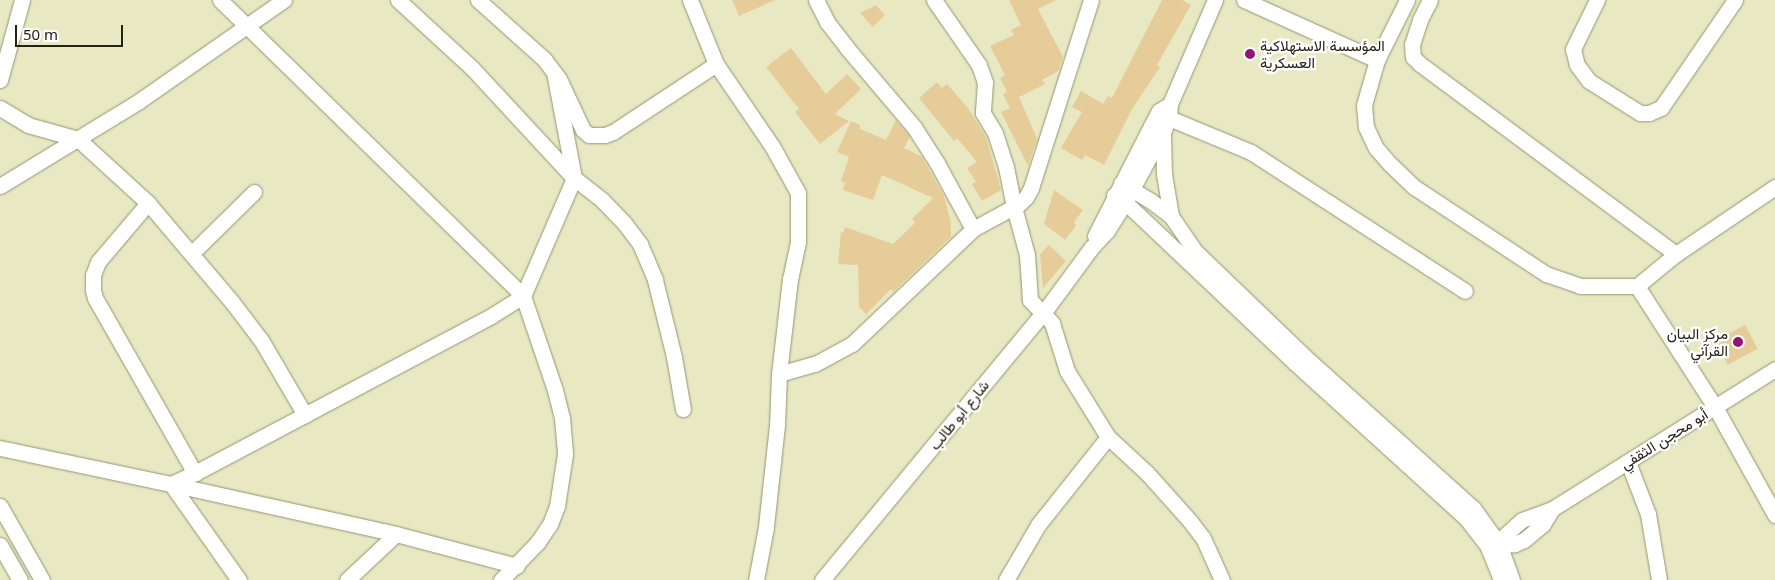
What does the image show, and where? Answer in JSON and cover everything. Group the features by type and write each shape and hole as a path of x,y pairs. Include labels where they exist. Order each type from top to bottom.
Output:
{"street":[{"path":"0,80 22,0"},
{"path":"220,0 247,24 523,296 555,390 562,418 565,454 557,506 538,542 517,566 500,580"},
{"path":"0,186 139,101 284,0"},
{"path":"398,0 472,68 574,178 602,200 625,224 640,244 650,264 674,357 683,409"},
{"path":"478,0 537,52 554,72 583,130 589,135 597,136 613,132 716,64"},
{"path":"690,0 716,64 772,146 798,193 798,242 790,279 779,374 771,480 756,580"},
{"path":"816,0 826,22 914,128 937,163 974,229"},
{"path":"934,0 979,65 985,82 983,114 995,133 1001,151 1027,254 1030,300 1044,312 1057,332 1067,371 1108,437 1147,473 1190,521 1203,538 1222,580"},
{"path":"779,374 815,364 852,344 974,229 1020,204 1031,188 1091,0"},
{"name":"شارع أبو طالب","path":"822,580 1044,312 1092,247 1098,226 1163,132 1215,0"},
{"path":"1244,0 1377,60"},
{"path":"1407,0 1377,60 1364,105 1366,127 1376,148 1402,177 1546,274 1580,286 1637,286 1676,254 1775,187"},
{"path":"1430,0 1420,20 1412,44 1413,57 1676,254"},
{"path":"1597,0 1574,49 1577,65 1589,81 1640,113 1649,113 1661,108 1735,0"},
{"path":"171,484 196,473 491,316 523,296 574,178 554,72"},
{"path":"0,108 28,125 78,138 148,203 192,253 261,340 305,414"},
{"name":"شارع أبو طالب","path":"1123,192 1159,111 1170,111"},
{"path":"1170,111 1251,152 1465,291"},
{"path":"1163,132 1164,174 1171,216"},
{"path":"192,253 254,192"},
{"path":"1123,192 1151,201 1171,216 1195,252 1303,355 1473,508 1493,549 1512,580"},
{"path":"1123,192 1295,363 1465,517 1493,549 1500,580"},
{"path":"148,203 98,262 93,275 93,290 95,298 196,473"},
{"path":"1637,286 1715,407 1775,515"},
{"name":"أبو محجن الثقفي","path":"1493,549 1515,525 1534,514 1552,509 1775,369"},
{"path":"1006,580 1038,525 1108,437"},
{"path":"0,448 396,534 517,566"},
{"path":"1628,462 1648,514 1658,580"},
{"path":"171,484 239,580"},
{"path":"0,506 42,580"},
{"path":"347,580 396,534"},
{"path":"0,545 20,580"}],"building":[{"path":"732,0 775,0 739,16"},
{"path":"1009,0 1056,0 1038,9 1063,57 1058,71 1042,80 1045,84 1019,97 1037,139 1028,166 1001,112 1010,108 1003,94 1007,92 1000,78 1005,75 990,46 1014,35 1011,30 1021,25"},
{"path":"1162,0 1182,0 1191,5 1157,65 1160,67 1132,109 1104,165 1085,155 1082,160 1061,148 1082,112 1072,107 1081,91 1103,104 1108,96 1112,98"},
{"path":"876,5 885,15 873,27 860,13"},
{"path":"791,48 826,94 847,74 861,89 835,114 849,121 820,144 795,112 799,109 766,67"},
{"path":"937,82 942,88 947,84 968,108 986,137 1001,190 982,201 972,184 976,182 967,168 977,162 957,138 954,141 919,98"},
{"path":"896,120 910,137 904,148 922,157 944,196 951,223 951,237 893,292 891,289 866,314 859,307 858,265 838,264 841,232 843,233 845,227 893,244 915,223 912,219 933,198 882,175 873,200 843,190 845,183 841,181 849,157 837,152 851,121 860,125 860,129 886,140"},
{"path":"1054,190 1083,210 1074,222 1076,226 1065,240 1044,224"},
{"path":"1049,245 1066,261 1043,288 1040,254"},
{"path":"1745,325 1758,349 1728,365 1715,341"}],"place":[{"name":"المؤسسة الاستهلاكية العسكرية","path":"1250,54"},
{"name":"مركز البيان القرآني","path":"1738,342"}]}
